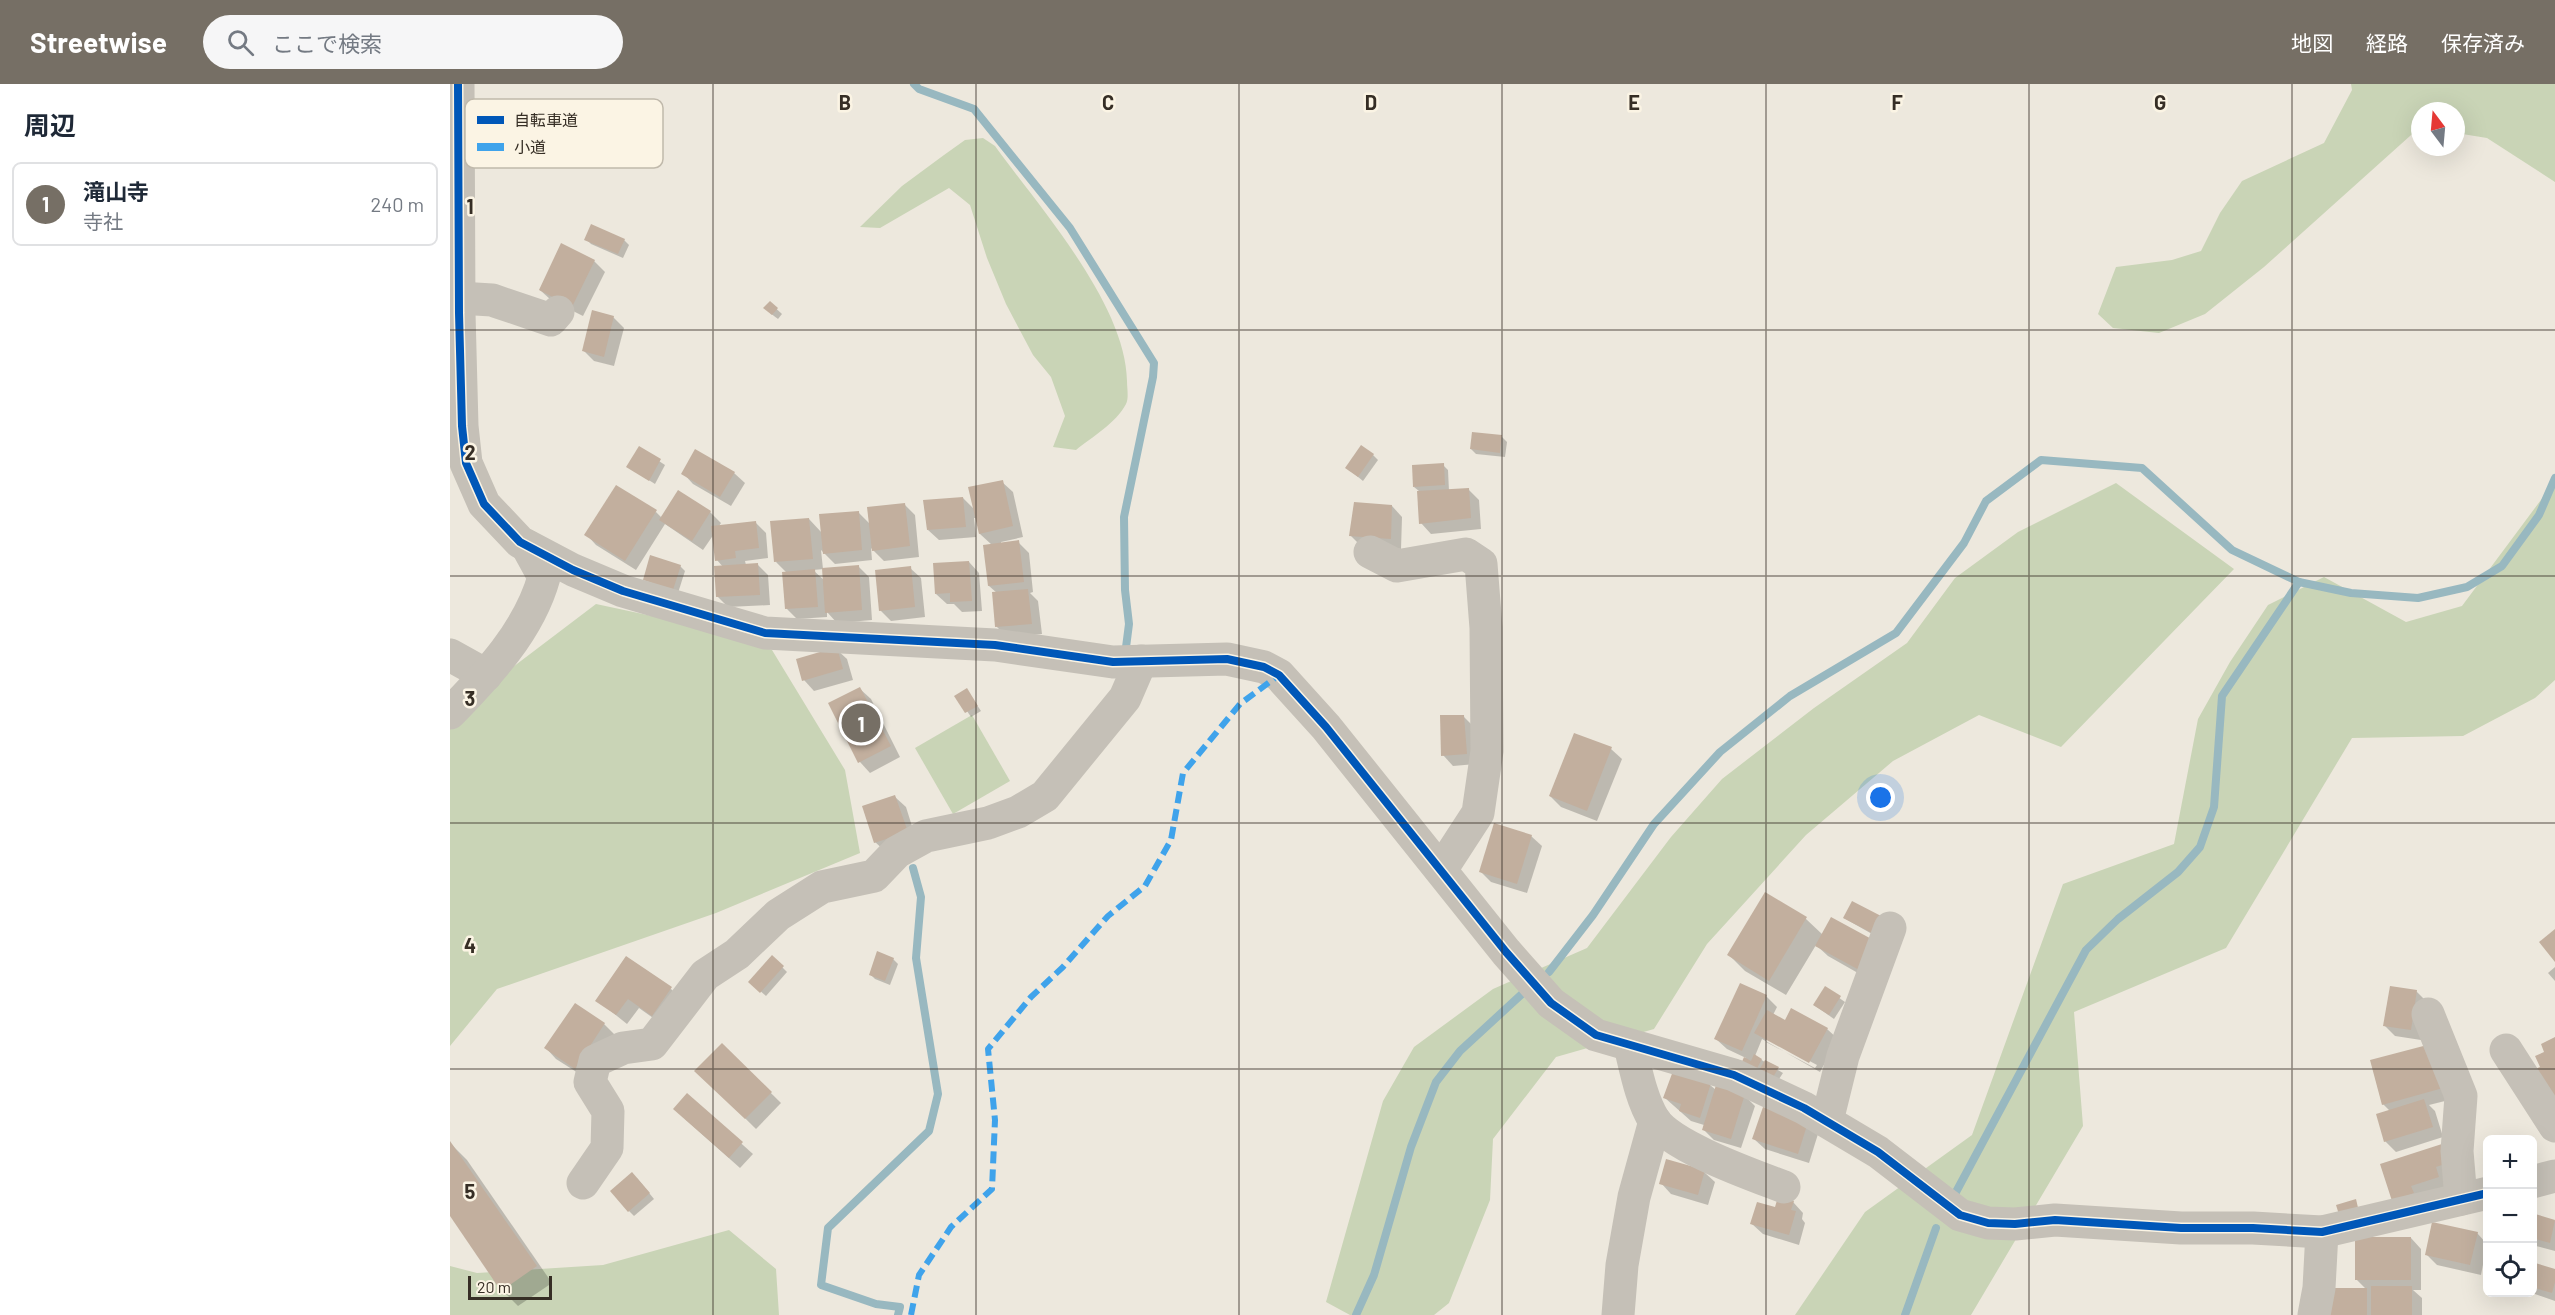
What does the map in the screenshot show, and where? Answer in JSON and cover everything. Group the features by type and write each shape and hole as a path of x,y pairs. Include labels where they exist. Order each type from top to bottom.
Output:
{"street":[{"path":"458,84 459,298 462,426 466,463 484,504 520,542 573,570 623,591 765,633 995,645 1129,661 1227,659 1264,666 1279,675 1326,727 1506,952 1551,1003 1596,1035 1734,1075 1804,1108 1878,1152 1960,1215 1988,1223 2015,1224 2055,1220 2181,1228 2253,1228 2322,1232 2474,1196 2457,1151 2461,1096 2428,1014"},
{"path":"459,298 492,300 551,320 558,312"},
{"path":"450,713 496,665 538,599 544,577 527,546"},
{"path":"1370,552 1397,566 1466,554 1480,564 1486,628 1487,751 1478,813 1441,870"},
{"path":"450,655 486,675"},
{"path":"583,1183 608,1148 608,1111 590,1082 595,1061 623,1048 652,1044 705,975 737,954 778,915 822,887 874,876 897,852 926,836 988,823 1018,812 1045,796 1125,698 1129,661"},
{"path":"1827,1121 1843,1056 1871,973 1890,927"},
{"path":"1630,1046 1644,1096 1655,1121 1693,1150 1784,1187"},
{"path":"2506,1050 2555,1126"},
{"path":"1618,1315 1634,1197 1655,1121"},
{"path":"2537,1181 2555,1176"},
{"path":"2314,1315 2319,1288 2322,1232"}],"green space":[{"path":"2351,84 2555,84 2555,182 2487,138 2465,134 2465,102 2411,102 2411,135 2264,267 2205,314 2159,333 2113,328 2098,314 2116,267 2172,260 2201,251 2220,213 2242,181 2324,143 2352,90"},
{"path":"983,138 995,146 1077,258 1112,320 1123,351 1128,396 1126,404 1110,423 1076,450 1053,447 1065,416 1051,377 1033,355 1006,304 987,258 970,205 949,188 880,228 860,227 902,186 944,155 965,140"},
{"path":"2555,481 2555,680 2535,698 2463,736 2352,738 2226,948 2074,1012 2083,1126 1971,1315 1795,1315 1865,1212 1972,1135 2063,884 2174,844 2198,719 2230,662 2268,605 2324,577 2406,622 2462,606"},
{"path":"2116,483 2234,569 2061,747 1979,715 1893,761 1806,835 1707,944 1654,1029 1556,1057 1493,1139 1490,1200 1449,1303 1434,1315 1350,1315 1326,1302 1383,1101 1414,1047 1493,989 1587,948 1671,837 1722,779 1814,708 1907,643 1955,578 2018,532"},
{"path":"596,604 685,623 772,650 845,770 860,853 716,913 497,989 450,1046 450,724 459,708"},
{"path":"972,715 1010,781 953,814 915,748"},
{"path":"729,1230 776,1269 779,1315 450,1315 450,1266 477,1273 603,1265"}],"building":[{"path":"591,224 625,239 618,254 584,240"},
{"path":"561,243 595,260 572,307 539,290"},
{"path":"770,301 778,308 772,315 763,308"},
{"path":"592,310 614,316 604,357 582,351"},
{"path":"1472,432 1502,435 1500,453 1470,449"},
{"path":"1361,445 1374,454 1358,477 1345,468"},
{"path":"639,446 661,459 649,481 626,467"},
{"path":"695,449 735,472 720,497 681,474"},
{"path":"1444,463 1445,485 1413,487 1412,465"},
{"path":"1003,480 1013,526 979,534 968,487"},
{"path":"616,485 657,510 625,561 584,535"},
{"path":"1469,488 1471,518 1419,524 1417,491"},
{"path":"678,490 711,511 692,541 659,520"},
{"path":"963,497 966,527 927,530 923,500"},
{"path":"1354,502 1392,505 1391,539 1349,536"},
{"path":"905,503 910,546 872,551 867,507"},
{"path":"859,511 862,550 823,554 819,514"},
{"path":"809,518 813,559 774,562 770,521"},
{"path":"756,521 759,548 735,551 736,558 715,561 711,526"},
{"path":"1019,540 1024,582 988,586 983,545"},
{"path":"650,555 681,565 673,590 643,580"},
{"path":"969,561 972,601 950,602 950,593 935,594 933,563"},
{"path":"758,563 760,595 716,597 714,566"},
{"path":"859,565 862,610 825,613 822,568"},
{"path":"911,566 915,607 879,611 875,570"},
{"path":"815,569 818,607 785,609 782,572"},
{"path":"1028,589 1032,624 995,627 992,592"},
{"path":"837,647 843,669 802,681 796,659"},
{"path":"860,687 891,746 858,763 828,703"},
{"path":"967,688 978,706 965,713 954,696"},
{"path":"1440,715 1464,715 1467,754 1441,756"},
{"path":"1574,733 1612,747 1587,811 1549,796"},
{"path":"895,795 908,832 874,843 862,806"},
{"path":"1494,823 1532,835 1517,884 1479,872"},
{"path":"1765,892 1807,917 1769,981 1727,955"},
{"path":"1852,901 1883,917 1874,934 1843,918"},
{"path":"1831,917 1877,942 1861,971 1815,946"},
{"path":"2555,929 2555,962 2539,942"},
{"path":"877,951 894,958 885,981 869,975"},
{"path":"772,955 784,966 760,993 748,982"},
{"path":"626,956 672,987 652,1016 628,999 616,1015 595,1001"},
{"path":"1740,983 1767,995 1742,1051 1714,1039"},
{"path":"1825,986 1841,996 1829,1015 1813,1005"},
{"path":"2390,986 2417,990 2411,1030 2383,1026"},
{"path":"575,1003 605,1023 575,1069 544,1048"},
{"path":"1791,1008 1828,1028 1809,1063 1754,1033 1767,1010 1785,1020"},
{"path":"2555,1037 2555,1098 2530,1071 2540,1067 2535,1056 2544,1052 2541,1044"},
{"path":"722,1043 772,1092 745,1119 694,1071"},
{"path":"2431,1044 2443,1088 2382,1105 2370,1060"},
{"path":"1754,1054 1762,1059 1755,1072 1741,1064 1744,1057 1751,1061"},
{"path":"1765,1060 1779,1067 1772,1079 1758,1072"},
{"path":"1673,1071 1711,1083 1700,1118 1679,1111 1681,1104 1663,1098"},
{"path":"1716,1085 1745,1094 1731,1139 1702,1130"},
{"path":"687,1093 743,1142 729,1158 673,1109"},
{"path":"2424,1099 2433,1127 2384,1142 2376,1114"},
{"path":"1763,1107 1808,1122 1798,1154 1752,1139"},
{"path":"450,1141 537,1266 501,1291 450,1216"},
{"path":"2445,1143 2451,1162 2436,1167 2439,1177 2411,1186 2414,1193 2392,1201 2380,1164"},
{"path":"1666,1159 1705,1170 1698,1195 1659,1184"},
{"path":"632,1172 650,1193 628,1212 610,1191"},
{"path":"1778,1197 1794,1201 1791,1210 1796,1211 1789,1235 1750,1224 1757,1202 1775,1207"},
{"path":"2356,1199 2359,1212 2340,1218 2336,1205"},
{"path":"2537,1215 2555,1220 2550,1243 2537,1239"},
{"path":"2432,1222 2478,1232 2470,1265 2425,1255"},
{"path":"2355,1237 2411,1237 2411,1280 2355,1280"},
{"path":"2537,1264 2555,1269 2552,1293 2537,1288"},
{"path":"2371,1286 2412,1286 2412,1315 2371,1315"},
{"path":"2326,1288 2367,1288 2367,1315 2326,1315"}],"waterway":[{"path":"914,84 919,89 974,109 1070,228 1154,363 1124,517 1125,590 1129,624 1125,655"},
{"path":"1549,972 1593,915 1654,824 1720,752 1790,696 1896,633 1964,543 1986,501 2041,460 2142,468 2232,550 2299,582 2351,593 2418,598 2467,587 2502,566 2539,515 2555,478"},
{"path":"1956,1192 2086,950 2118,919 2178,872 2200,847 2214,807 2222,696 2299,582"},
{"path":"898,1315 900,1307 876,1304 821,1285 828,1228 929,1131 938,1094 916,958 921,897 913,868"},
{"path":"1356,1315 1374,1275 1411,1147 1436,1082 1460,1051 1523,993"},
{"path":"1905,1315 1936,1228"}],"marked path":[{"path":"911,1315 919,1275 951,1227 992,1189 995,1120 988,1049 1031,997 1063,967 1108,916 1145,886 1171,840 1183,773 1240,704 1279,675"}],"cycle path":[{"path":"458,84 459,313 462,426 466,463 484,504 520,542 573,570 623,591 765,633 995,645 1113,662 1227,659 1264,667 1279,675 1326,727 1506,952 1551,1003 1596,1035 1734,1075 1804,1108 1878,1152 1960,1215 1988,1223 2015,1224 2055,1220 2181,1228 2253,1228 2322,1232 2483,1194"}],"place":[{"name":"滝山寺","path":"861,723"}]}
